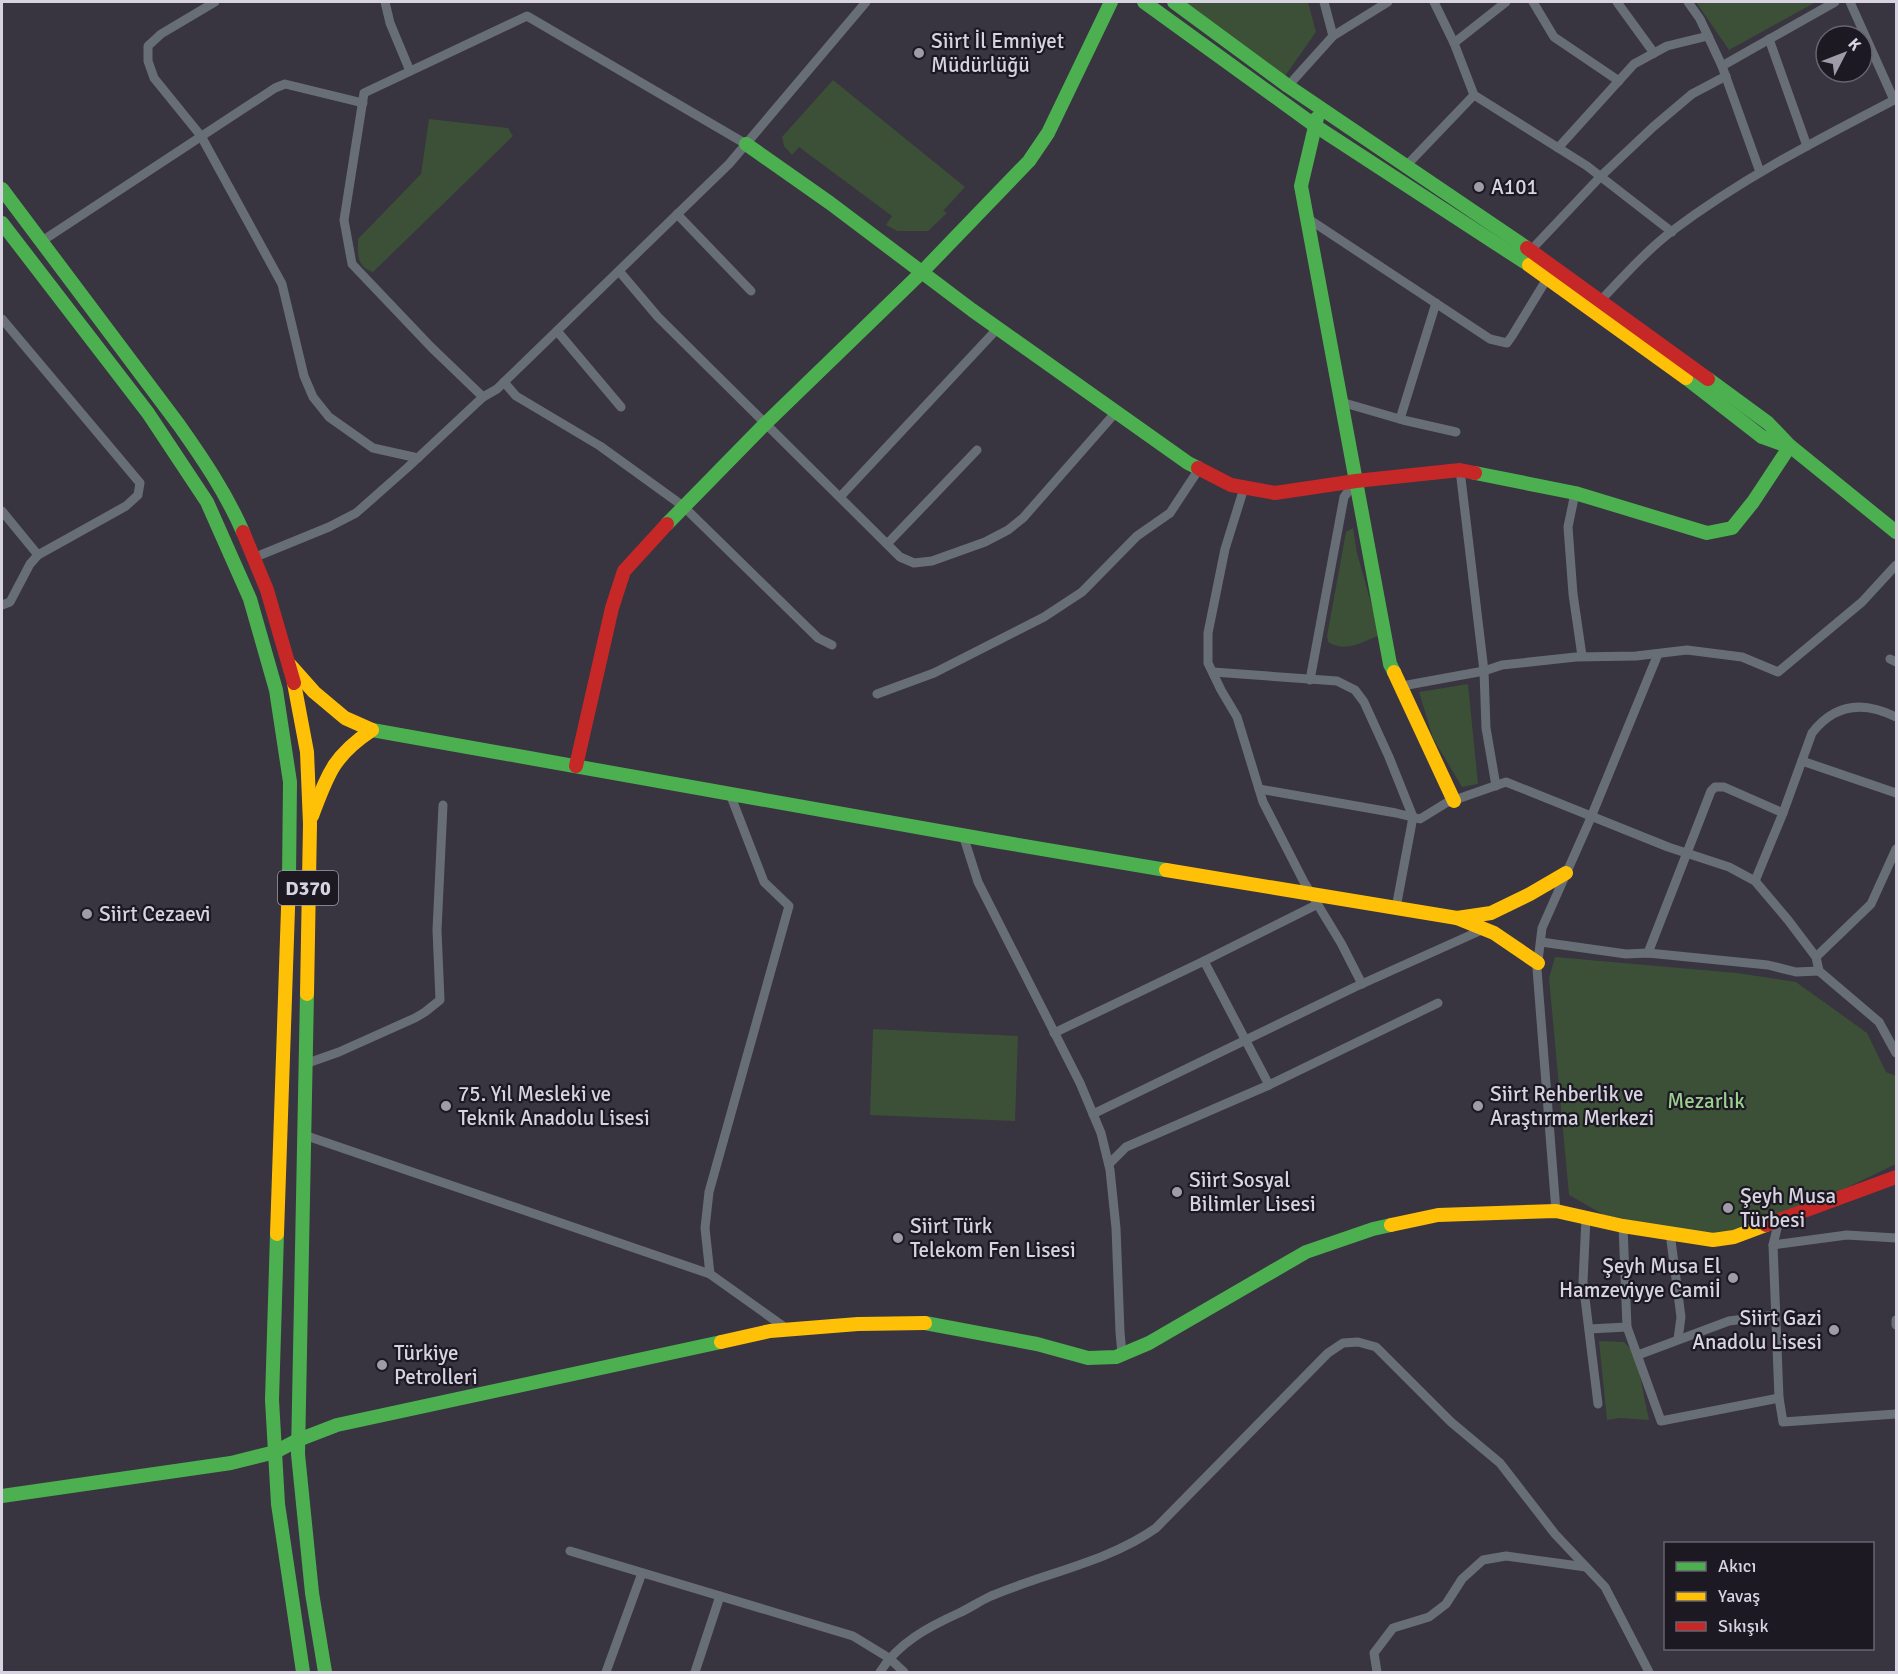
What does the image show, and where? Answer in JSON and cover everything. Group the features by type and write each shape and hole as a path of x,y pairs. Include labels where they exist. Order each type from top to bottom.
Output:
{"main road":[{"path":"576,766 612,608 624,571 683,506 922,272 1029,161 1048,133 1111,2"},
{"path":"1144,2 1314,125 1548,277 1668,364 1762,437 1790,446"},
{"path":"1174,2 1288,86 1531,250 1768,423 1790,446 1894,526"},
{"path":"1320,108 1314,125 1301,186 1390,664 1454,801"},
{"path":"746,144 1188,463 1231,485 1275,494 1356,481 1460,470 1575,493 1707,533 1732,528 1753,502 1790,446"},
{"name":"D370","path":"2,189 207,465 232,507 267,590 288,662 307,752 310,824 298,1440 312,1593 325,1672"},
{"name":"D370","path":"2,223 148,413 207,502 250,599 276,690 290,782 290,845 272,1400 278,1504 303,1672"},
{"path":"288,662 314,692 345,718 372,730 1315,899 1396,908 1457,918 1494,933 1538,963"},
{"path":"310,824 328,773 351,744 372,730"},
{"path":"1457,918 1491,913 1566,873"},
{"path":"2,1496 231,1463 275,1452 298,1440 337,1425 617,1366 770,1330 858,1324 924,1323 1037,1344 1088,1358 1116,1357 1149,1343 1306,1252 1373,1229 1438,1215 1556,1211 1623,1226 1713,1240 1734,1237 1896,1177"}],"street":[{"path":"215,2 161,34 148,46 148,60 154,78 201,136 282,284 304,376 313,397 329,417 374,448 418,458"},
{"path":"385,2 390,23 410,71"},
{"path":"253,558 356,513 483,397 497,389 729,164 866,2"},
{"path":"1324,2 1333,36"},
{"path":"1288,86 1333,36 1388,2"},
{"path":"1434,2 1454,43 1474,95 1601,177 1672,231"},
{"path":"1454,43 1506,2"},
{"path":"1533,2 1554,37 1619,81"},
{"path":"1617,2 1654,53"},
{"path":"1688,2 1700,19 1722,66 1760,172"},
{"path":"1722,66 1835,2"},
{"path":"1600,301 1672,231 1744,180 1895,99 1850,2"},
{"path":"483,397 431,347 352,264 344,220 364,93 527,16 746,144"},
{"path":"1558,148 1634,64 1667,46 1708,36"},
{"path":"1769,39 1807,146"},
{"path":"1531,250 1653,127 1692,94 1726,76"},
{"path":"42,241 275,88 285,84 363,103"},
{"path":"1406,166 1474,95"},
{"path":"677,214 751,291"},
{"path":"1307,218 1490,339 1508,343 1548,277"},
{"path":"619,271 658,317 900,557 914,563 932,561 985,542 1008,530 1023,518 1116,412"},
{"path":"1400,419 1436,303"},
{"path":"2,319 140,483 138,495 126,506 38,555 30,564 10,602 2,605"},
{"path":"840,497 998,328"},
{"path":"557,331 621,407"},
{"path":"504,382 516,396 600,446 683,506 819,638 832,645"},
{"path":"1341,402 1456,432"},
{"path":"887,544 977,450"},
{"path":"877,694 934,673 1044,617 1082,592 1137,536 1170,513 1199,469"},
{"path":"1460,470 1484,671 1486,728 1496,786"},
{"path":"1310,680 1344,497 1356,481"},
{"path":"1244,488 1225,549 1208,633 1208,663 1237,717 1263,802 1362,984"},
{"path":"1575,493 1568,527 1573,594 1582,656"},
{"path":"2,511 38,555"},
{"path":"1402,686 1484,671 1502,665 1582,656 1636,656 1687,650 1742,657 1778,672 1862,602 1896,564"},
{"path":"1556,1211 1538,963 1542,928 1659,654"},
{"path":"1213,672 1337,681 1355,690 1364,702 1413,817 1396,908"},
{"path":"1755,881 1812,733 1826,718 1837,711 1852,708 1877,707 1896,717"},
{"path":"1802,760 1895,789"},
{"path":"1259,789 1420,819 1446,803 1506,782 1688,854 1729,867 1755,881 1816,957 1819,971 1879,1022 1896,1053"},
{"path":"1648,953 1711,791 1715,787 1724,787 1783,813"},
{"path":"710,1274 705,1228 709,1192 789,906 764,882 730,794"},
{"path":"305,1064 415,1018 440,1000 437,930 443,805"},
{"path":"963,835 978,882 1101,1133 1109,1164 1116,1228 1122,1354"},
{"path":"1816,957 1871,904 1896,849"},
{"path":"1054,1033 1204,961 1315,899"},
{"path":"1093,1113 1245,1039 1484,929"},
{"path":"1540,942 1626,954 1648,953 1768,965 1796,972 1819,971"},
{"path":"1204,961 1269,1085"},
{"path":"1109,1164 1126,1147 1269,1085 1438,1004"},
{"path":"304,1135 710,1274 788,1329"},
{"path":"1586,1218 1583,1282 1598,1404"},
{"path":"1779,1221 1773,1245 1779,1398 1783,1422 1896,1414"},
{"path":"1623,1226 1627,1327 1660,1421 1779,1398"},
{"path":"1670,1233 1681,1317 1678,1340"},
{"path":"1773,1245 1847,1235 1896,1238"},
{"path":"1638,1355 1729,1321 1776,1315"},
{"path":"1896,1320 1896,1325"},
{"path":"1589,1329 1627,1327"},
{"path":"880,1672 889,1658 910,1640 941,1620 990,1596 1126,1546 1143,1537 1156,1528 1328,1353 1343,1343 1358,1342 1376,1347 1389,1358 1450,1422 1500,1463 1555,1533 1605,1587 1649,1672"},
{"path":"570,1551 853,1636 889,1658 904,1672"},
{"path":"1377,1672 1374,1653 1393,1628 1429,1617 1446,1604 1462,1579 1483,1560 1506,1556 1586,1567"},
{"path":"606,1672 642,1573"},
{"path":"694,1672 720,1596"}],"green space":[{"path":"1176,2 1308,2 1316,32 1285,76"},
{"path":"1696,2 1816,2 1729,50"},
{"path":"833,80 965,187 943,211 947,213 928,231 897,231 886,225 892,216 799,147 792,155 784,146 782,137"},
{"path":"429,119 508,128 513,136 373,272 367,270 363,267 358,255 358,239 421,174"},
{"path":"1353,528 1357,553 1380,635 1354,645 1341,647 1328,642 1327,636 1346,532"},
{"path":"1468,684 1478,784 1462,787 1433,738 1419,692"},
{"name":"Mezarlık","path":"1555,957 1737,973 1796,982 1867,1033 1886,1072 1896,1076 1896,1164 1779,1220 1716,1237 1604,1215 1569,1195 1549,978"},
{"path":"873,1029 1018,1036 1015,1121 870,1115"},
{"path":"1599,1341 1624,1342 1633,1351 1649,1420 1620,1418 1607,1420"}],"traffic: fast":[{"path":"667,524 766,423 922,272 1029,161 1048,133 1111,2"},
{"path":"1144,2 1314,125 1529,265"},
{"path":"1174,2 1288,86 1527,248"},
{"path":"1317,118 1301,186 1390,664 1394,672"},
{"path":"746,144 830,203 972,310 1198,468"},
{"path":"2,189 179,425 214,477 243,532"},
{"path":"2,223 148,413 207,502 250,599 276,690 290,782 289,879"},
{"path":"1686,378 1762,437 1788,446"},
{"path":"1708,379 1768,423 1790,446 1896,532"},
{"path":"1475,473 1575,493 1707,533 1732,528 1753,502 1790,446"},
{"path":"372,730 1166,870"},
{"path":"307,994 298,1454 312,1593 325,1672"},
{"path":"925,1323 1037,1344 1088,1358 1116,1357 1149,1343 1306,1252 1391,1225"},
{"path":"277,1234 272,1400 278,1504 303,1672"},
{"path":"2,1496 231,1463 275,1452 298,1440 337,1425 721,1342"}],"traffic: slow":[{"path":"1529,265 1686,378"},
{"path":"290,665 314,692 345,718 372,730 348,748 333,767 312,816"},
{"path":"1394,672 1454,801"},
{"path":"294,683 307,752 310,824 307,994"},
{"path":"1166,870 1457,918"},
{"path":"1538,963 1494,933 1457,918 1491,913 1566,873"},
{"path":"277,1234 289,879"},
{"path":"1391,1225 1438,1215 1556,1211 1623,1226 1713,1240 1734,1237 1766,1225"},
{"path":"721,1342 770,1331 858,1324 925,1323"}],"traffic: jam":[{"path":"1527,248 1708,379"},
{"path":"1198,468 1231,485 1275,493 1356,481 1460,470 1475,473"},
{"path":"576,766 612,608 624,571 667,524"},
{"path":"243,532 267,590 294,683"},
{"path":"1766,1225 1896,1177"}],"place":[{"name":"Siirt İl Emniyet Müdürlüğü","path":"919,53"},
{"name":"A101","path":"1479,187"},
{"name":"Siirt Cezaevi","path":"87,914"},
{"name":"75. Yıl Mesleki ve Teknik Anadolu Lisesi","path":"446,1106"},
{"name":"Siirt Rehberlik ve Araştırma Merkezi","path":"1478,1106"},
{"name":"Siirt Sosyal Bilimler Lisesi","path":"1177,1192"},
{"name":"Şeyh Musa Türbesi","path":"1728,1208"},
{"name":"Siirt Türk Telekom Fen Lisesi","path":"898,1238"},
{"name":"Şeyh Musa El Hamzeviyye Camiİ","path":"1733,1278"},
{"name":"Siirt Gazi Anadolu Lisesi","path":"1834,1330"},
{"name":"Türkiye Petrolleri","path":"382,1365"}]}
